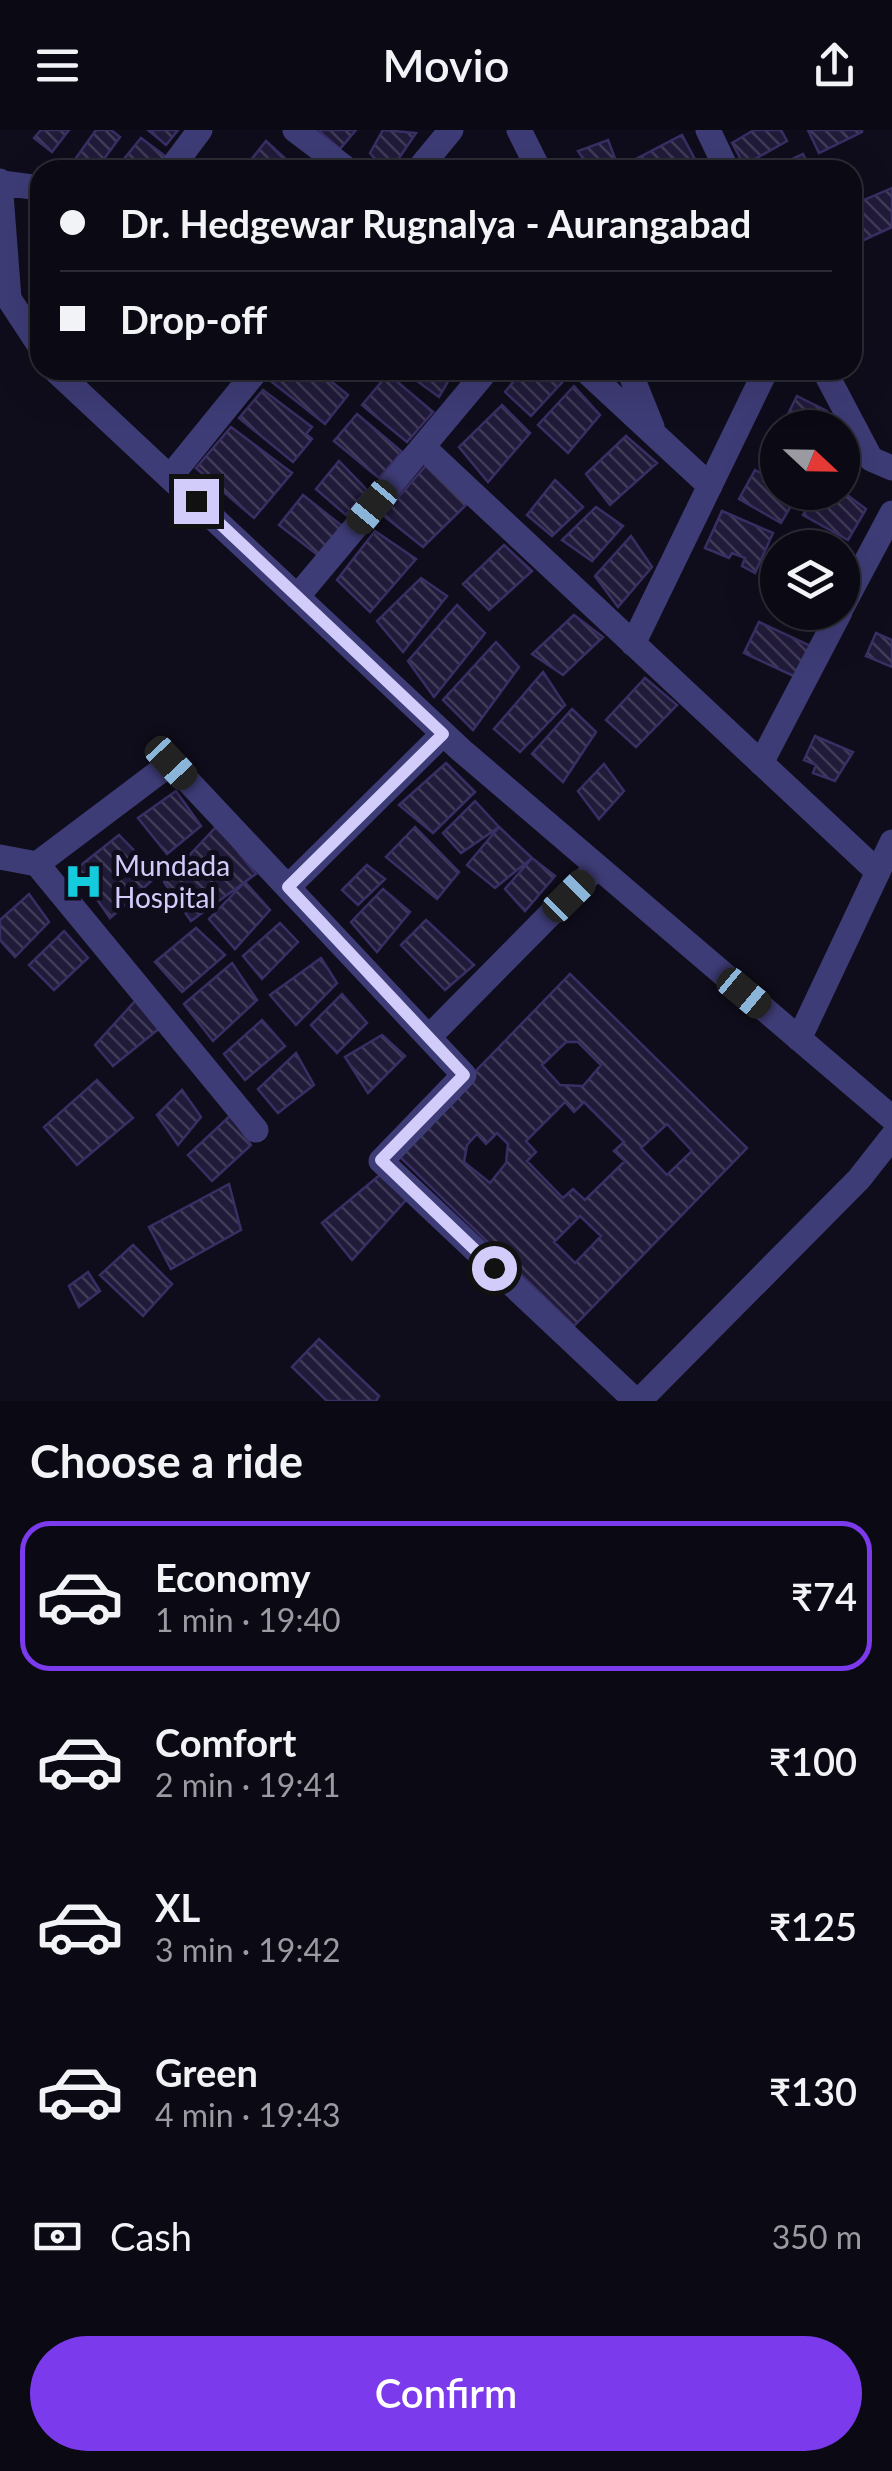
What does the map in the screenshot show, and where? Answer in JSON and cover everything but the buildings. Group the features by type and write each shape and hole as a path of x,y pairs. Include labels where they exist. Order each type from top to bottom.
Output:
{"street":[{"path":"178,160 200,130"},
{"path":"295,130 335,160"},
{"path":"426,160 451,130"},
{"path":"521,130 534,160"},
{"path":"708,130 722,160"},
{"path":"30,186 1,182 9,299 30,331"},
{"path":"66,380 443,734 892,1118"},
{"path":"170,478 249,380"},
{"path":"298,597 479,380"},
{"path":"596,380 710,486"},
{"path":"633,380 656,436"},
{"path":"633,644 761,380"},
{"path":"829,380 872,460 892,468"},
{"path":"422,448 878,872"},
{"path":"860,574 892,513"},
{"path":"761,763 831,630"},
{"path":"288,887 443,734"},
{"path":"37,864 171,763 464,1075 381,1160 638,1401 860,1179 892,1137"},
{"path":"799,1039 892,842"},
{"path":"0,857 37,864 256,1130"},
{"path":"429,1038 598,867"}],"place":[{"name":"Mundada Hospital","path":"84,882"}],"route":[{"path":"196,501 443,734 288,887 464,1075 381,1160 494,1268"}]}
